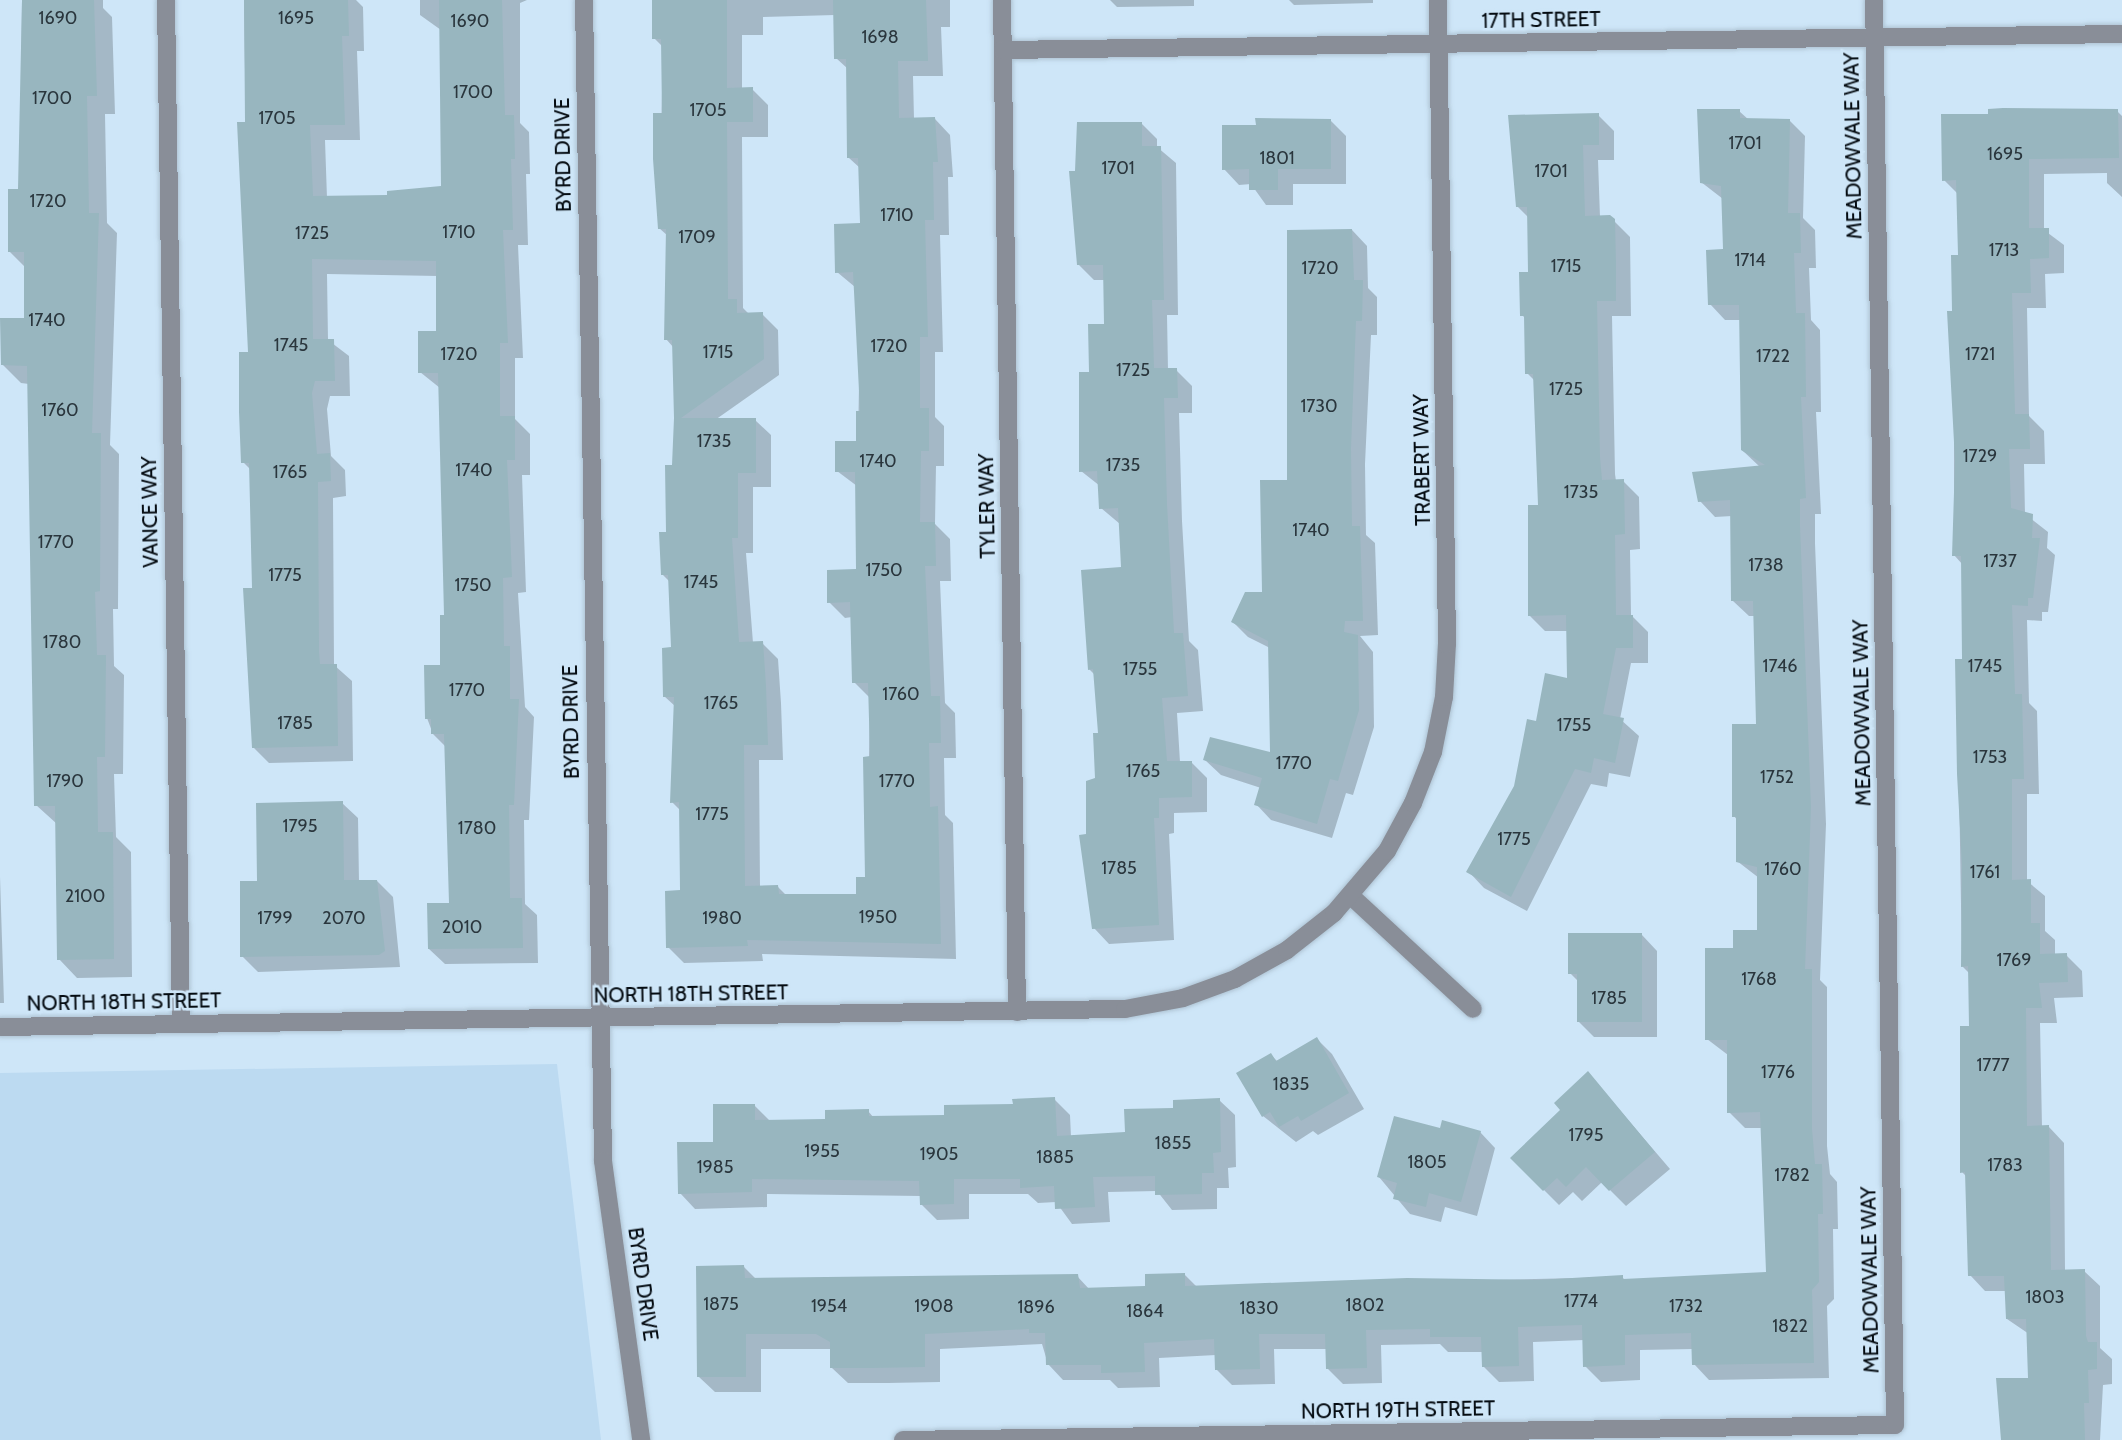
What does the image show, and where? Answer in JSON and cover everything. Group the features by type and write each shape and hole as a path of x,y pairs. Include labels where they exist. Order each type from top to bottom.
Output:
{"street":[{"name":"VANCE WAY","path":"166,0 181,1024"},
{"name":"BYRD DRIVE","path":"584,0 603,1161 641,1440"},
{"name":"TYLER WAY","path":"1002,0 1017,1012"},
{"name":"TRABERT WAY","path":"1351,896 1387,851 1413,803 1433,752 1444,697 1438,0"},
{"name":"MEADOWVALE WAY","path":"1874,0 1895,1425"},
{"name":"17TH STREET","path":"1003,50 2122,34"},
{"name":"NORTH 18TH STREET","path":"0,1027 1125,1009 1183,998 1235,979 1287,950 1351,896"},
{"path":"1351,896 1473,1009"},
{"name":"NORTH 19TH STREET","path":"903,1440 1895,1425"}],"shaded area":[{"path":"557,1064 601,1440 0,1440 0,1073"}],"building":[{"path":"22,0 94,0 97,96 87,96 89,213 99,213 92,433 101,433 100,591 95,592 97,655 106,655 105,757 97,757 98,832 113,832 114,959 57,960 55,806 34,806 27,366 1,365 0,318 24,318 24,252 8,252 8,189 18,189"},
{"path":"244,0 348,0 349,36 342,36 345,125 310,125 313,196 387,195 387,191 441,186 439,0 502,0 505,115 514,115 515,159 511,159 513,230 503,230 508,343 500,343 500,416 515,416 515,460 507,460 512,577 503,578 504,646 510,646 510,699 519,699 514,805 509,805 510,898 522,898 523,948 428,949 427,903 449,903 444,734 431,734 431,719 425,719 424,665 440,665 440,615 444,615 438,373 418,373 418,331 436,331 436,261 312,259 313,339 334,339 335,381 315,381 312,393 317,454 330,453 331,481 318,482 319,652 320,664 337,664 338,746 252,748 243,588 252,588 249,463 241,463 239,412 239,352 248,352 237,122 245,122"},
{"path":"652,0 727,0 727,88 753,87 753,122 727,122 728,299 737,299 737,313 763,312 764,359 681,418 756,418 756,473 738,473 738,538 732,538 739,642 763,641 766,686 768,745 744,745 745,886 778,885 779,894 856,894 856,877 865,877 863,757 870,756 868,683 852,683 850,602 827,603 827,570 856,569 855,472 835,472 835,441 856,441 856,411 860,411 853,272 835,273 834,224 860,223 858,158 847,158 846,59 834,59 833,0 926,0 928,61 898,61 899,118 935,117 938,162 933,162 934,220 925,220 928,337 920,337 920,408 929,408 929,451 921,451 920,522 935,522 936,566 925,566 931,696 940,696 941,743 929,743 930,807 938,806 941,944 747,940 748,946 666,948 665,891 680,890 679,802 670,803 674,697 663,697 662,648 671,647 668,575 661,575 659,532 666,532 665,465 672,465 674,418 672,340 664,340 666,229 658,229 653,159 653,113 662,113 661,39 652,39"},
{"path":"1697,109 1740,109 1740,118 1790,119 1788,213 1800,213 1801,253 1794,253 1796,313 1805,313 1806,397 1801,397 1806,498 1800,499 1800,526 1811,807 1805,969 1812,969 1812,1129 1815,1164 1822,1164 1823,1214 1818,1214 1819,1282 1812,1290 1814,1363 1692,1365 1691,1333 1625,1335 1625,1365 1583,1367 1582,1325 1518,1327 1519,1366 1482,1367 1481,1337 1430,1337 1430,1329 1366,1330 1367,1368 1326,1369 1325,1334 1259,1334 1260,1369 1215,1370 1214,1339 1144,1343 1145,1372 1101,1373 1101,1365 1046,1365 1045,1333 1029,1333 1029,1329 925,1334 925,1367 871,1368 830,1368 830,1342 816,1334 746,1334 746,1377 697,1377 696,1266 744,1265 745,1278 1078,1274 1080,1288 1145,1286 1145,1274 1185,1273 1185,1286 1407,1278 1538,1280 1623,1275 1623,1279 1766,1272 1760,1112 1727,1113 1727,1040 1705,1040 1705,948 1733,948 1733,930 1757,930 1757,867 1736,862 1736,817 1732,817 1732,724 1756,724 1753,601 1731,601 1730,500 1698,502 1692,472 1765,465 1741,450 1739,305 1708,305 1706,250 1723,249 1721,186 1700,183"},
{"path":"1988,109 2118,109 2119,158 2029,159 2029,228 2049,228 2049,258 2030,259 2031,293 2012,293 2015,414 2029,414 2030,449 2009,449 2011,508 2033,514 2032,538 2040,538 2033,598 2028,598 2028,606 2012,605 2015,694 2022,694 2024,779 2012,779 2012,880 2031,879 2031,923 2040,923 2040,954 2067,953 2068,982 2039,983 2042,1008 2026,1008 2027,1126 2049,1125 2051,1270 2085,1269 2086,1336 2088,1342 2097,1342 2097,1369 2088,1370 2089,1403 2084,1403 2085,1440 2001,1440 1996,1378 2028,1378 2026,1319 2006,1319 2004,1276 1968,1276 1965,1172 1960,1173 1960,1026 1969,1026 1968,966 1961,967 1962,865 1955,659 1962,659 1961,556 1952,556 1955,461 1947,311 1952,311 1951,255 1958,255 1956,180 1942,181 1941,114 1988,114"},
{"path":"1599,113 1599,145 1583,145 1585,216 1610,215 1615,219 1616,265 1616,301 1597,301 1600,457 1602,480 1624,479 1625,534 1615,535 1616,615 1633,615 1633,648 1616,648 1603,714 1624,718 1615,763 1594,758 1591,773 1575,769 1511,897 1466,872 1514,786 1527,719 1536,721 1545,673 1567,678 1566,615 1528,616 1528,505 1538,505 1533,374 1525,374 1524,316 1520,316 1519,272 1528,272 1527,207 1516,207 1508,115"},
{"path":"1255,118 1331,119 1331,169 1278,169 1278,190 1249,190 1249,169 1222,170 1222,125 1256,125"},
{"path":"1077,122 1142,122 1142,146 1161,146 1164,300 1152,300 1154,368 1177,368 1178,398 1164,398 1167,504 1174,633 1183,633 1188,696 1162,698 1167,761 1192,761 1192,797 1159,798 1159,818 1154,818 1159,925 1092,929 1079,835 1086,834 1086,781 1095,778 1093,733 1098,733 1093,669 1088,670 1081,570 1121,567 1118,508 1099,509 1097,471 1079,472 1079,372 1089,372 1088,324 1104,324 1103,265 1077,265 1069,171 1075,171"},
{"path":"1352,229 1354,280 1363,280 1362,321 1356,321 1351,448 1352,526 1360,526 1363,621 1345,621 1344,632 1358,635 1359,710 1338,781 1330,779 1317,824 1254,805 1262,778 1203,760 1210,737 1270,752 1268,641 1231,622 1245,592 1262,592 1260,480 1287,480 1287,230"},
{"path":"343,801 344,880 377,880 385,951 379,955 240,957 240,881 257,881 256,803"},
{"path":"1568,933 1642,933 1642,1022 1577,1022 1577,974 1568,974"},
{"path":"1317,1037 1349,1093 1301,1121 1298,1116 1279,1127 1270,1112 1262,1117 1236,1073 1271,1053 1276,1061"},
{"path":"1588,1071 1655,1152 1609,1191 1586,1167 1566,1187 1557,1178 1543,1191 1510,1158 1560,1110 1554,1103"},
{"path":"1055,1097 1057,1136 1125,1132 1124,1109 1173,1108 1173,1100 1220,1098 1221,1152 1213,1153 1214,1173 1202,1173 1202,1194 1155,1195 1155,1176 1093,1177 1095,1207 1055,1209 1054,1186 1020,1188 1020,1179 954,1179 954,1204 920,1205 919,1181 752,1179 752,1192 678,1194 677,1142 713,1142 713,1104 755,1104 755,1120 825,1119 825,1110 869,1109 869,1116 944,1115 944,1105 1013,1104 1012,1099"},
{"path":"1394,1116 1440,1128 1442,1120 1481,1131 1461,1202 1429,1193 1426,1207 1393,1199 1397,1183 1377,1177"}]}
